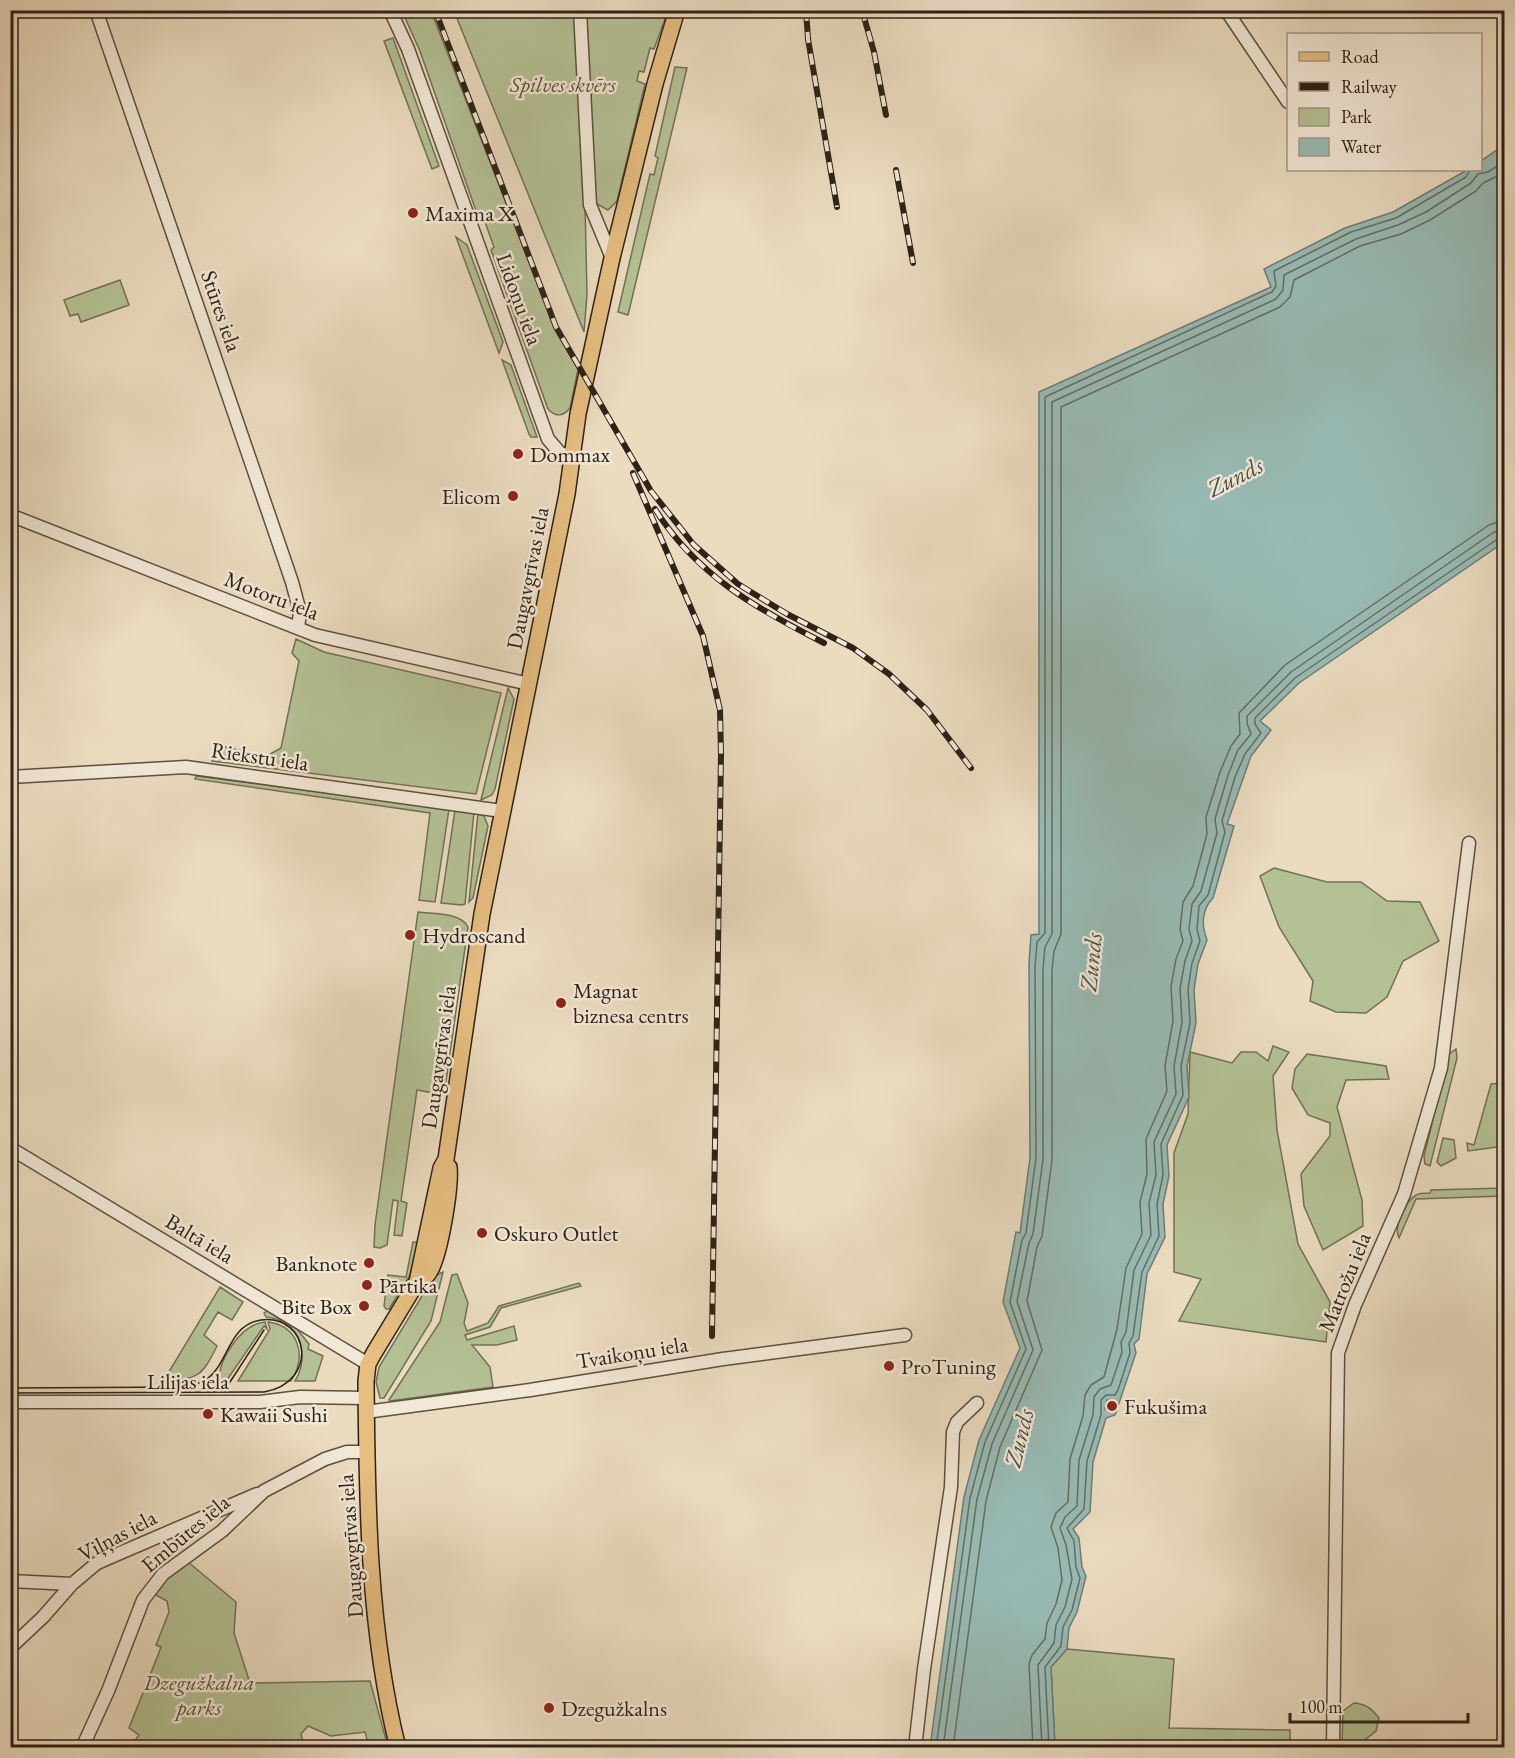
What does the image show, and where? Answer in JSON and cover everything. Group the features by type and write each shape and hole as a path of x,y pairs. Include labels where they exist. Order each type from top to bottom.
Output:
{"main road":[{"name":"Daugavgrīvas iela","path":"398,1748 384,1694 378,1645 366,1452 368,1365 417,1282 428,1275 440,1242 450,1170 446,1159 474,958 529,684 578,414 612,258 655,84 677,10"}],"street":[{"name":"Stūres iela","path":"96,10 292,582 300,612 298,628"},
{"name":"Lidoņu iela","path":"390,10 408,49 548,439 560,453 572,457"},
{"path":"580,10 590,205 612,258"},
{"path":"1226,10 1287,101"},
{"name":"Motoru iela","path":"10,515 315,635 529,684"},
{"name":"Riekstu iela","path":"10,777 186,767 502,811"},
{"name":"Matrožu iela","path":"1333,1748 1338,1353 1355,1305 1404,1194 1441,1068 1469,843"},
{"name":"Baltā iela","path":"10,1148 368,1365"},
{"name":"Tvaikoņu iela","path":"366,1405 530,1390 723,1359 905,1335"},
{"name":"Lilijas iela","path":"10,1402 260,1402 300,1397 366,1405"},
{"path":"915,1748 924,1669 951,1487 953,1432 957,1422 977,1403"},
{"name":"Embūtes iela","path":"82,1748 108,1691 143,1600 163,1574 222,1531 264,1491 325,1459 347,1452 366,1452"},
{"name":"Viļņas iela","path":"10,1648 72,1584 98,1563 264,1491"},
{"path":"10,1581 72,1584"}],"green space":[{"path":"402,11 431,11 556,331 578,369 570,408 562,414 556,415 548,409 491,250 494,247 485,222 479,217 475,208 420,51"},
{"name":"Spilves skvērs","path":"454,11 668,11 654,49 650,48 644,72 639,71 637,81 645,84 617,201 608,210 597,204 585,205 587,294 584,332"},
{"path":"393,38 439,166 432,169 384,41"},
{"path":"675,67 687,68 628,315 618,312 650,174 654,175 658,158 655,156"},
{"path":"456,237 467,245 503,342 499,353"},
{"path":"120,280 129,305 81,322 78,314 70,316 64,300"},
{"path":"502,360 511,365 537,437 531,437 529,434"},
{"path":"296,639 324,652 501,693 476,794 212,761 215,745 267,756 281,748 299,661 292,653"},
{"path":"508,688 514,699 495,789 492,795 481,800"},
{"path":"196,776 449,809 435,902 419,900 430,813 195,779"},
{"path":"455,810 474,812 465,904 462,905 441,903"},
{"path":"478,813 484,816 488,826 473,898 469,902"},
{"path":"1274,868 1327,882 1361,882 1387,901 1420,902 1439,941 1403,961 1387,997 1366,1013 1336,1012 1310,1001 1313,981 1279,927 1260,876"},
{"path":"418,912 453,916 468,927 444,1095 417,1090 401,1201 407,1203 402,1236 394,1235 398,1201 393,1200 387,1245 380,1248 374,1247 375,1225"},
{"path":"1273,1046 1289,1052 1273,1076 1277,1130 1298,1244 1330,1302 1326,1342 1179,1321 1201,1279 1174,1272 1174,1153 1188,1114 1190,1052 1232,1063 1241,1052 1256,1052 1268,1061"},
{"path":"1456,1049 1457,1058 1430,1166 1425,1164 1424,1156 1449,1054"},
{"path":"1307,1054 1386,1066 1389,1079 1346,1080 1337,1107 1362,1200 1363,1226 1323,1250 1304,1206 1301,1174 1330,1136 1330,1123 1308,1115 1292,1088 1295,1069"},
{"path":"1504,1083 1504,1146 1468,1151 1467,1143 1474,1145 1491,1084"},
{"path":"1443,1138 1454,1140 1456,1158 1441,1166 1437,1162"},
{"path":"1504,1188 1504,1196 1416,1199 1399,1238 1399,1221 1408,1203 1417,1194 1430,1193 1431,1190"},
{"path":"413,1242 423,1243 418,1262 389,1309 386,1309 384,1306 388,1275 406,1277"},
{"path":"443,1272 431,1321 384,1398 380,1398 376,1382 379,1367 434,1276"},
{"path":"457,1274 468,1303 464,1323 467,1331 488,1323 499,1306 579,1283 581,1286 501,1308 490,1327 465,1335 467,1340 514,1326 517,1340 497,1345 472,1345 490,1367 493,1387 390,1401 440,1322 452,1275"},
{"path":"220,1287 243,1302 232,1320 218,1312 204,1335 217,1346 207,1364 203,1370 192,1377 164,1380"},
{"path":"267,1311 297,1329 309,1344 308,1349 323,1356 315,1381 295,1381 302,1360 299,1340 287,1324 266,1317 264,1313"},
{"path":"265,1322 267,1329 264,1326 227,1380 219,1380 222,1363 233,1344 248,1329"},
{"path":"268,1322 287,1329 297,1344 299,1362 291,1381 238,1381 270,1329"},
{"name":"Dzegužkalna parks","path":"188,1562 236,1602 234,1633 250,1683 370,1681 388,1747 369,1747 365,1732 331,1736 308,1726 301,1734 304,1747 130,1747 139,1735 129,1728 161,1647 156,1645 169,1612 167,1601 152,1593"},
{"path":"1067,1649 1174,1659 1169,1728 1290,1730 1290,1747 1055,1747 1051,1667"},
{"path":"1354,1703 1368,1707 1379,1718 1376,1731 1356,1747 1342,1747 1343,1711"}],"water":[{"name":"Zunds","path":"1504,145 1504,542 1299,683 1260,721 1271,730 1251,756 1227,824 1234,826 1213,898 1209,902 1204,918 1207,940 1198,964 1194,990 1196,1023 1187,1066 1189,1097 1167,1145 1169,1176 1163,1204 1165,1237 1147,1274 1139,1339 1134,1344 1136,1353 1118,1406 1116,1402 1107,1400 1105,1409 1117,1410 1115,1415 1106,1418 1093,1462 1090,1512 1073,1529 1079,1538 1082,1567 1086,1576 1077,1612 1069,1628 1067,1649 1051,1667 1055,1747 930,1747 964,1497 979,1440 1020,1348 1003,1302 1016,1232 1020,1233 1030,1158 1029,963 1031,935 1039,934 1039,392 1271,287 1264,269 1345,228 1393,212 1465,171 1482,171 1482,160"}],"tram line":[{"path":"10,1388 185,1387 207,1379 220,1364 242,1329 250,1323 261,1320 277,1321 290,1327 298,1338 302,1350 300,1363 294,1376 282,1386 264,1392 10,1393"},
{"path":"214,1392 230,1382 264,1330"}],"railway":[{"path":"435,10 556,327 651,491 694,545 738,584 787,614 853,648 889,674 927,710 971,768"},
{"path":"806,10 808,39 837,207"},
{"path":"862,10 874,52 886,115"},
{"path":"896,170 913,263"},
{"path":"633,473 703,636 720,710 712,1336"},
{"path":"655,509 689,553 730,588 775,617 824,643"}],"place":[{"name":"Maxima X","path":"413,213"},
{"name":"Dommax","path":"518,454"},
{"name":"Elicom","path":"513,496"},
{"name":"Hydroscand","path":"410,935"},
{"name":"Magnat biznesa centrs","path":"561,1003"},
{"name":"Oskuro Outlet","path":"482,1233"},
{"name":"Banknote","path":"369,1263"},
{"name":"Pārtika","path":"367,1285"},
{"name":"Bite Box","path":"364,1306"},
{"name":"ProTuning","path":"889,1366"},
{"name":"Fukušima","path":"1112,1406"},
{"name":"Kawaii Sushi","path":"208,1414"},
{"name":"Dzegužkalns","path":"549,1708"}]}
